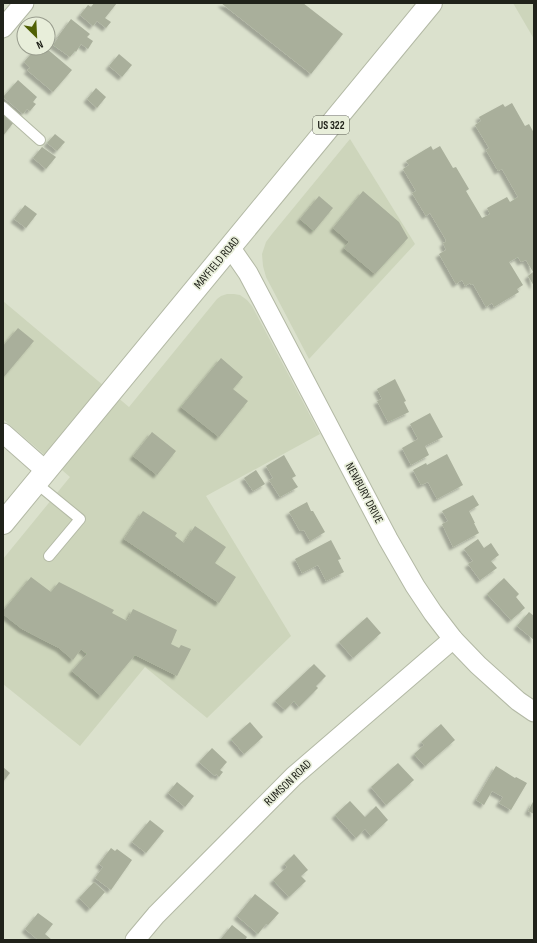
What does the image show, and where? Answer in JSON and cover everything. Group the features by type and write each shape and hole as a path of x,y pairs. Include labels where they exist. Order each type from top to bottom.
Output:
{"main road":[{"name":"MAYFIELD ROAD","path":"3,522 431,3"}],"street":[{"path":"3,28 24,3"},
{"name":"NEWBURY DRIVE","path":"230,247 248,273 414,586 453,639 478,665 518,701 534,712"},
{"path":"3,433 41,477"},
{"name":"RUMSON ROAD","path":"135,940 156,916 294,776 453,639"}],"lane":[{"path":"3,107 40,140"},
{"path":"41,477 80,520 49,556"}],"shaded area":[{"path":"513,3 534,3 534,39"},
{"path":"350,139 415,244 309,359 266,277 262,254 266,242 272,234"},
{"path":"227,294 240,295 252,306 320,434 206,496 291,636 207,718 145,667 80,746 3,684 3,559 70,477 3,419 3,301 129,407 217,299"}],"building":[{"path":"94,3 117,3 105,18 111,22 106,28 97,21 93,26 80,15 88,5 91,7"},
{"path":"221,3 303,3 343,34 311,74"},
{"path":"71,19 90,34 87,37 93,41 88,49 81,44 76,52 75,51 70,57 56,47 57,38"},
{"path":"119,54 132,65 122,77 109,66"},
{"path":"29,56 55,56 72,70 53,92 27,70 30,68 24,62"},
{"path":"18,80 37,97 33,102 36,104 30,111 27,109 23,114 3,97"},
{"path":"96,88 106,97 97,108 87,99"},
{"path":"512,103 525,126 529,124 534,133 534,286 528,276 533,272 526,260 521,262 518,257 509,262 523,285 517,289 519,292 494,307 492,303 486,307 473,284 471,285 470,283 465,286 462,280 456,284 439,254 446,250 443,243 446,242 446,240 430,213 426,216 412,193 416,191 403,169 409,165 406,161 431,146 433,150 440,146 453,168 456,167 469,189 466,191 482,218 490,214 487,208 507,197 510,202 518,197 502,169 498,171 486,150 489,148 475,125 481,121 479,117 503,104 505,107"},
{"path":"3,114 14,122 3,136"},
{"path":"55,134 65,142 57,151 47,143"},
{"path":"42,147 56,157 46,169 33,158"},
{"path":"363,191 399,222 408,238 375,274 344,248 349,242 333,228"},
{"path":"319,196 333,208 314,231 300,219"},
{"path":"25,205 37,214 26,228 14,219"},
{"path":"18,328 34,341 3,378 3,346"},
{"path":"221,358 243,377 233,389 248,401 219,437 181,407"},
{"path":"395,379 406,401 404,402 409,412 388,422 377,401 382,399 377,389"},
{"path":"430,413 443,437 425,446 429,455 411,465 402,448 418,439 410,424"},
{"path":"152,432 176,451 157,475 133,456"},
{"path":"447,454 463,485 437,499 428,482 421,485 413,470 426,463 427,465"},
{"path":"284,455 296,476 292,478 298,487 280,497 269,480 273,478 266,466"},
{"path":"256,470 265,484 253,491 244,478"},
{"path":"473,495 479,505 469,511 479,533 453,547 442,524 448,521 442,511"},
{"path":"307,502 311,511 313,511 325,532 310,541 304,530 300,531 289,512"},
{"path":"143,511 177,533 175,536 184,543 195,526 226,547 215,563 236,577 219,603 124,539"},
{"path":"478,539 484,548 491,543 499,555 491,561 497,568 480,580 468,564 473,561 464,549"},
{"path":"331,540 341,559 338,560 344,572 326,581 318,565 302,573 295,559"},
{"path":"31,577 51,592 59,582 114,610 112,613 127,621 133,609 177,630 171,644 179,648 181,645 191,649 177,676 135,655 101,696 72,671 87,654 81,649 73,660 59,648 22,629 3,614 3,611"},
{"path":"504,578 519,594 516,597 525,608 511,620 487,594"},
{"path":"529,612 534,616 534,640 517,626"},
{"path":"367,617 381,633 353,658 339,642"},
{"path":"314,664 326,676 316,686 318,688 299,707 294,701 285,710 275,701"},
{"path":"250,722 263,737 244,754 231,739"},
{"path":"441,724 455,740 425,766 414,754 424,745 421,742"},
{"path":"212,748 227,762 220,770 223,772 219,777 216,774 215,776 199,762"},
{"path":"398,763 414,780 386,805 371,787"},
{"path":"496,766 515,778 516,777 527,783 511,810 499,803 503,797 492,791 484,805 476,800"},
{"path":"3,767 10,773 3,782"},
{"path":"177,782 194,796 185,807 168,793"},
{"path":"534,800 534,814 528,811"},
{"path":"350,801 365,817 376,806 388,820 371,836 365,829 356,838 335,815"},
{"path":"150,820 164,831 146,853 132,842"},
{"path":"111,848 115,851 117,849 132,860 111,890 95,878 103,867 99,864"},
{"path":"294,854 308,870 301,876 306,881 289,897 273,880 287,867 284,864"},
{"path":"94,882 105,892 90,909 79,898"},
{"path":"255,894 279,913 268,925 266,924 258,934 237,916"},
{"path":"38,913 53,924 45,934 52,940 37,940 25,929"},
{"path":"232,925 247,937 245,940 220,940"}]}
